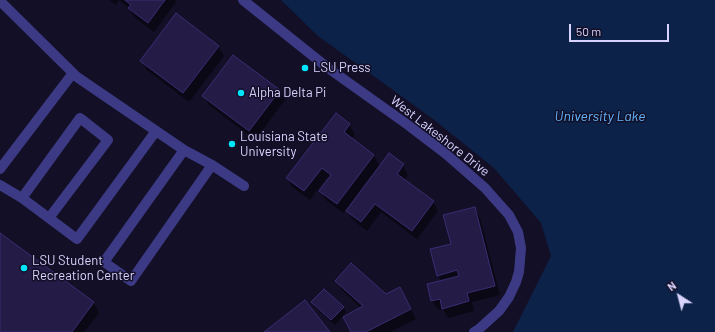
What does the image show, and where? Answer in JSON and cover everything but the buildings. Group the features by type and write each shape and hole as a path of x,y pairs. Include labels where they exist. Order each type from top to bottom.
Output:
{"street":[{"name":"West Lakeshore Drive","path":"243,0 328,68 446,154 485,188 510,215 518,232 521,248 516,282 509,297 499,311 474,332"},
{"path":"0,1 73,72 184,150 212,165 244,186"},
{"path":"0,169 73,72"},
{"path":"22,198 80,118 108,140 49,218"},
{"path":"0,185 22,198 78,239 156,131"},
{"path":"184,150 104,262 131,281 212,165"}],"water":[{"name":"University Lake","path":"281,0 715,0 715,332 513,332 551,256 541,223 494,168 433,119 318,36"}],"place":[{"name":"LSU Press","path":"305,68"},
{"name":"Alpha Delta Pi","path":"241,93"},
{"name":"Louisiana State University","path":"232,144"},
{"name":"LSU Student Recreation Center","path":"24,268"}]}
